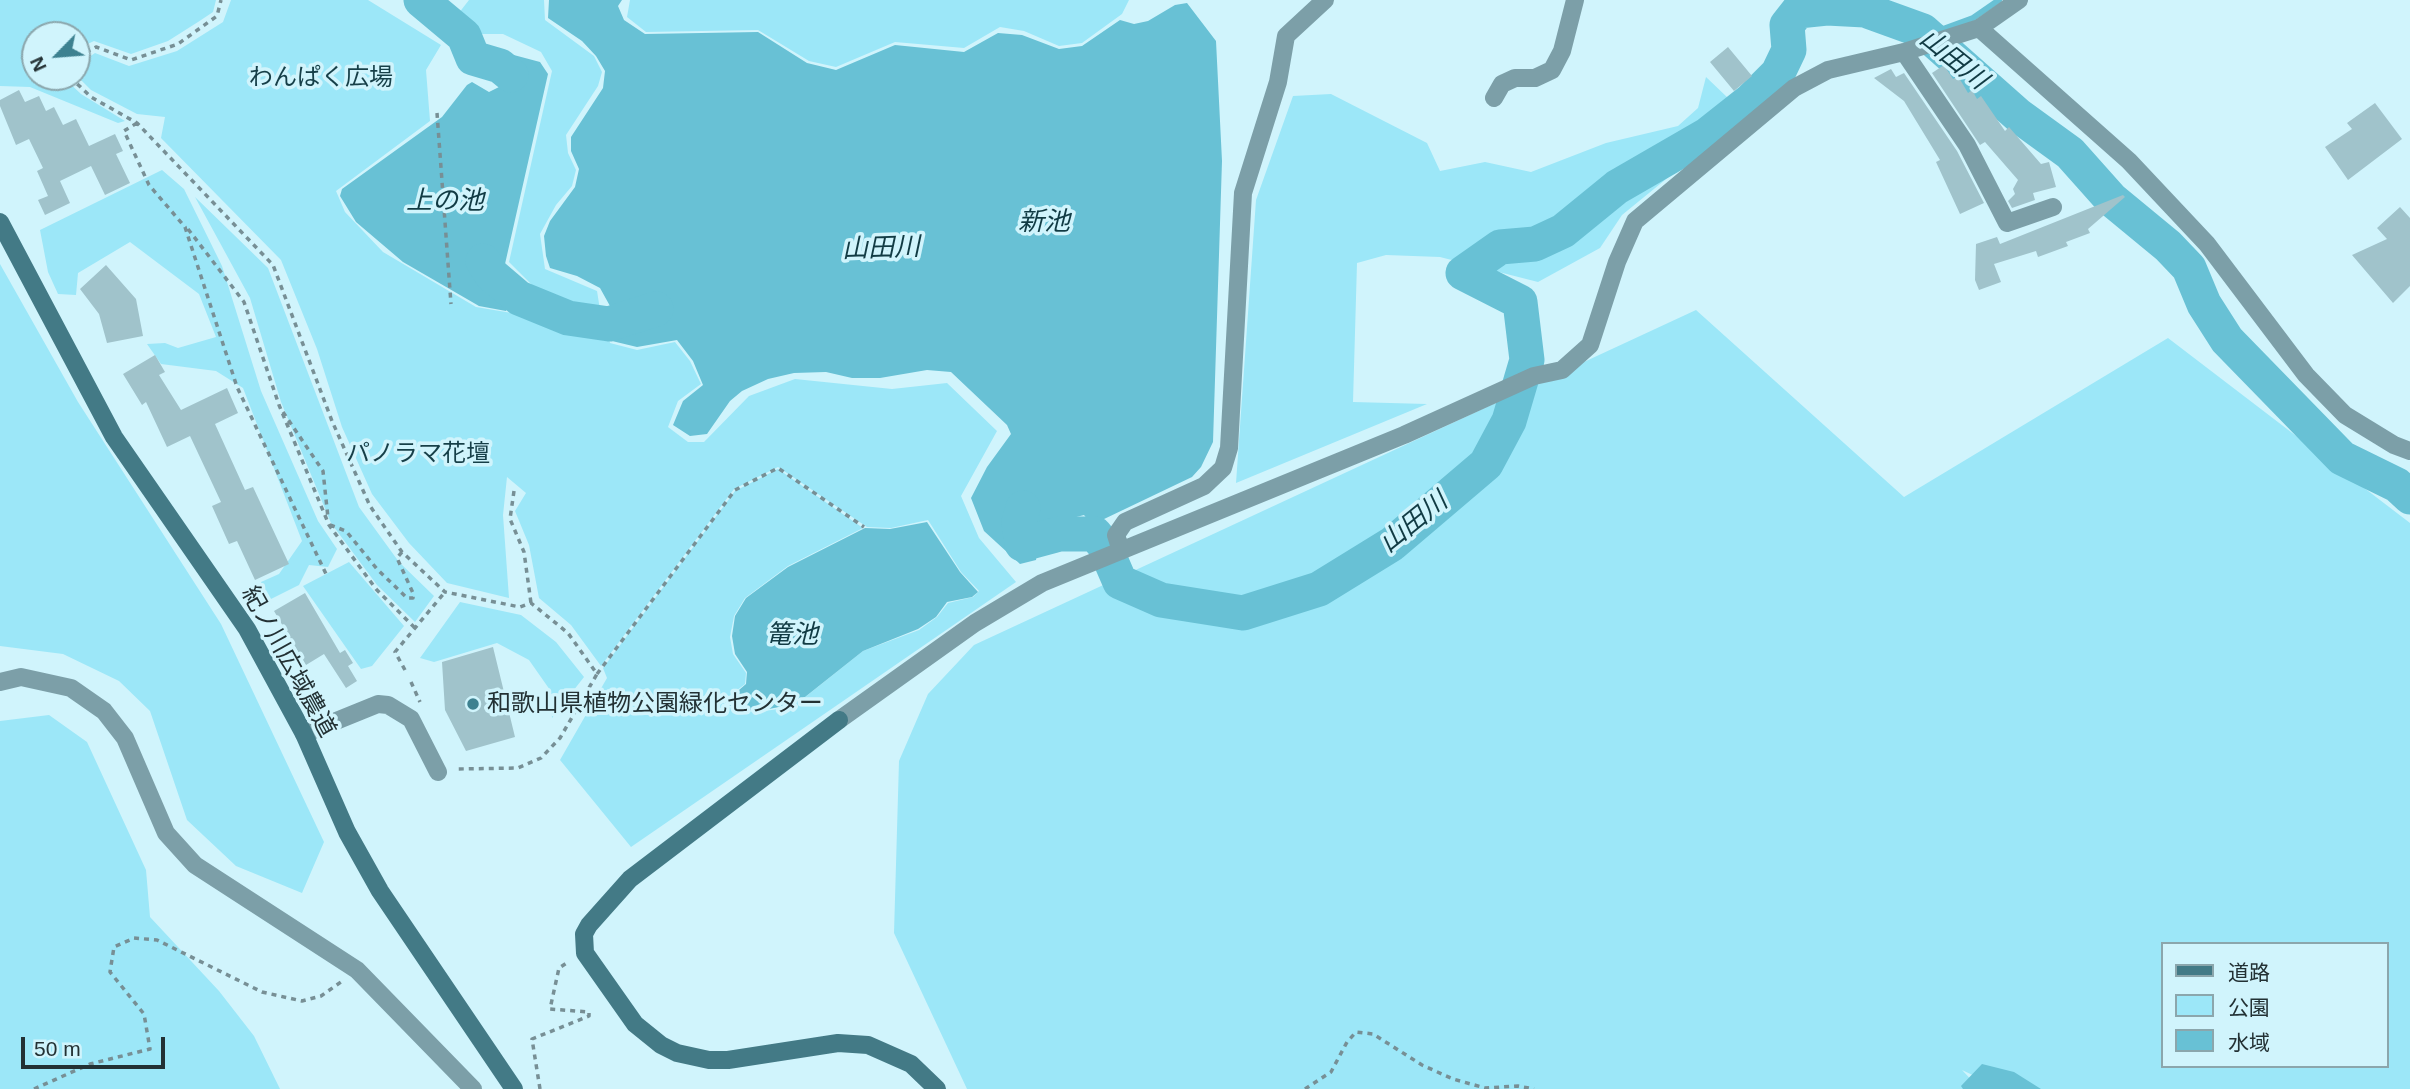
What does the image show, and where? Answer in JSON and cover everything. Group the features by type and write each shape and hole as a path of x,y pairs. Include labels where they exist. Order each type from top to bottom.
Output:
{"street":[{"path":"1122,551 1116,535 1125,522 1204,486 1223,468 1229,448 1242,193 1278,82 1286,36 1325,0"},
{"path":"1494,98 1502,84 1514,78 1535,78 1552,70 1562,51 1576,0"},
{"path":"937,1089 924,1073 911,1064 868,1045 838,1043 728,1060 709,1060 677,1053 635,1024 585,953 584,934 630,879 839,720 975,622 1024,592 1404,435 1534,376 1562,370 1590,345 1617,262 1635,221 1794,88 1828,70 1904,52 1979,28 2011,3"},
{"path":"1979,28 2129,161 2207,244 2306,375 2345,415 2394,445 2410,451"},
{"path":"1904,52 1967,145 2007,223 2053,207"},
{"name":"紀ノ川広域農道","path":"0,222 114,438 247,629 304,734 347,832 380,891 514,1089"},
{"path":"0,682 21,677 71,688 104,711 125,738 166,832 195,865 357,970 473,1089"},
{"path":"304,734 378,704 388,705 411,719 445,771"}],"path":[{"path":"91,50 96,47 131,60 178,44 217,16 221,0"},
{"path":"85,91 137,123 273,265 332,421 370,506 402,551 445,592 520,607 531,603"},
{"path":"437,113 450,304"},
{"path":"137,123 124,131 149,185 244,302 279,405 329,525 376,589 416,629"},
{"path":"185,227 237,387 326,574"},
{"path":"279,405 323,471 329,525"},
{"path":"445,771 518,768 541,758 559,738 597,674 735,490 778,468 864,527"},
{"path":"514,491 510,519 524,552 531,603 568,633 597,674"},
{"path":"329,525 346,531 377,569 407,598 413,598 397,558 402,551"},
{"path":"405,670 395,652 445,592"},
{"path":"411,682 422,707"},
{"path":"34,1089 90,1064 150,1049 144,1014 110,972 114,947 134,937 157,940 262,992 302,1001 321,996 357,970"},
{"path":"540,1089 532,1039 589,1016 589,1013 550,1009 559,968 568,962"},
{"path":"1305,1089 1331,1072 1347,1042 1356,1032 1373,1034 1422,1065 1453,1079 1485,1088 1518,1086 1534,1089"}],"green space":[{"path":"0,0 216,0 213,12 198,22 168,41 131,54 94,41 91,42 91,21 21,21 21,87 0,86"},
{"path":"231,0 368,0 441,45 426,70 430,121 336,191 345,212 383,252 476,307 607,329 610,343 637,350 675,342 690,361 701,384 678,401 668,427 688,442 704,442 749,396 795,379 892,389 947,383 997,431 961,496 979,538 1016,582 631,847 560,760 607,678 603,668 735,491 778,469 863,528 788,566 745,598 734,616 730,637 733,654 746,673 745,684 722,702 734,710 758,712 778,709 804,698 863,651 919,630 937,617 948,603 973,597 979,591 961,572 928,520 891,528 867,527 778,467 734,489 601,666 571,625 539,598 529,545 515,511 526,493 507,477 503,515 509,598 447,583 409,543 372,494 342,427 317,349 281,260 161,138 165,117 137,114 91,90 91,56 95,53 129,66 177,51 223,22"},
{"path":"469,0 544,0 545,20 594,56 602,72 598,86 566,135 568,153 576,170 572,186 556,205 540,234 545,269 597,291 601,316 575,313 533,286 509,262 552,71 541,52 503,34 476,34 455,18"},
{"path":"630,0 1129,0 1122,14 1082,43 1059,46 1024,31 1000,27 964,48 895,42 836,67 809,61 758,30 646,32 627,17"},
{"path":"1706,77 1728,98 1747,91 1757,105 1622,215 1600,248 1538,282 1440,257 1386,255 1357,263 1353,402 1427,404 1236,483 1256,200 1293,96 1331,94 1427,143 1440,171 1485,162 1531,172 1606,143 1678,126 1698,108"},
{"path":"40,91 78,91 125,121 118,123"},
{"path":"162,170 184,189 222,266 261,391 318,521 337,549 328,567 309,565 299,585 269,600 261,582 279,574 302,541 243,388 216,371 161,364 147,344 165,343 178,348 216,337 199,294 130,242 78,273 76,295 58,294 48,272 40,230"},
{"path":"195,197 268,268 359,507 399,562 434,596 415,622 377,585 331,523 281,402 250,298"},
{"path":"0,264 78,402 221,624 324,842 302,893 236,866 187,820 150,711 119,681 63,654 0,646"},
{"path":"1696,310 1904,497 2168,338 2410,523 2410,1089 2002,1089 1962,1070 1980,1089 967,1089 894,933 899,761 928,694 974,645"},
{"path":"349,562 404,626 372,666 361,669 303,586"},
{"path":"460,602 521,615 556,642 584,677 552,718 550,690 529,660 497,643 434,662 420,658"},
{"path":"49,715 87,742 146,870 150,917 219,991 254,1036 280,1089 0,1089 0,721"}],"water":[{"name":"新池","path":"549,0 622,0 618,6 624,20 645,34 758,32 807,63 836,70 895,45 964,52 998,33 1022,35 1059,49 1082,46 1120,20 1134,24 1148,21 1175,5 1187,3 1216,41 1222,161 1213,442 1201,467 1192,477 1102,520 1089,521 1084,515 1034,528 1030,533 1037,553 1036,560 1020,564 984,531 971,498 987,467 1011,434 1007,425 951,372 927,370 880,378 852,378 826,372 794,373 768,379 742,391 730,401 707,434 690,436 673,425 683,401 703,385 693,361 677,340 637,347 612,341 610,306 600,288 577,276 550,268 546,256 544,236 550,221 575,187 579,169 571,151 571,137 603,88 605,71 582,41 548,18"},
{"name":"上の池","path":"480,46 540,62 548,74 505,264 520,283 506,311 479,306 403,262 356,222 340,196 342,189 442,117 467,85 472,82 489,92 499,87 499,75 469,68 467,59"},
{"name":"篭池","path":"927,522 960,572 978,592 972,597 947,602 936,617 918,629 863,651 805,697 759,711 735,709 725,702 746,684 747,672 735,654 732,636 735,616 746,598 788,567 865,528 890,529"},
{"path":"1982,1064 2014,1072 2041,1089 1963,1089 1961,1086"}],"building":[{"path":"1728,47 1752,76 1734,91 1710,62"},
{"path":"1944,65 1953,79 1958,76 1968,93 1972,90 1977,99 1981,96 2005,131 2009,127 2041,164 2049,162 2056,187 2033,193 2035,200 2012,208 2008,201 2015,194 2013,189 2018,180 1985,142 1980,145 1932,73"},
{"path":"1891,69 1896,77 1904,73 1957,151 1984,203 1960,214 1936,162 1940,160 1904,101 1874,78"},
{"path":"19,90 25,102 39,96 46,111 54,107 63,125 76,119 89,146 115,134 123,151 116,154 130,183 105,195 91,166 60,181 70,203 45,215 38,200 48,196 37,171 43,168 29,139 16,145 0,106 0,100"},
{"path":"2375,103 2402,139 2348,180 2325,147 2352,129 2347,123"},
{"path":"2123,195 2125,197 2088,229 2090,233 2066,242 2068,246 2038,257 2036,251 1994,264 2001,282 1979,290 1975,280 1976,244 1997,237 2000,244"},
{"path":"2400,207 2410,218 2410,286 2393,303 2352,255 2387,239 2377,228"},
{"path":"106,265 136,299 143,336 107,343 99,314 80,289"},
{"path":"155,355 165,372 159,375 181,410 227,388 238,413 215,424 245,490 253,487 289,564 255,580 237,541 229,544 212,506 221,502 190,436 167,447 146,402 142,405 123,374"},
{"path":"305,593 340,653 345,650 353,663 348,666 357,681 346,688 324,654 306,665 274,611"},
{"path":"493,647 515,737 466,751 445,710 442,662"}],"waterway":[{"name":"山田川","path":"421,0 464,36 473,58 500,66 511,75"},
{"path":"1811,0 1812,9"},
{"path":"1861,0 1943,29 1973,18 1999,0"},
{"name":"山田川","path":"1023,508 1019,522 1022,544 1059,534 1095,534 1104,545 1120,582 1161,600 1243,613 1319,589 1392,544 1486,464 1509,421 1527,360 1520,302 1463,273 1500,247 1535,244 1563,231 1617,187 1707,135 1750,101 1778,73 1789,50 1787,25 1798,11 1827,8 1865,10 1923,31 2019,116 2070,153 2111,199 2168,246 2189,268 2204,304 2227,340 2342,458 2397,485 2410,497"},
{"name":"山田川","path":"483,261 492,275 519,298 568,318 609,324 656,309"}],"place":[{"name":"和歌山県植物公園緑化センター","path":"473,704"}],"park label":[{"name":"わんぱく広場","path":"321,78"},
{"name":"パノラマ花壇","path":"418,454"}]}
